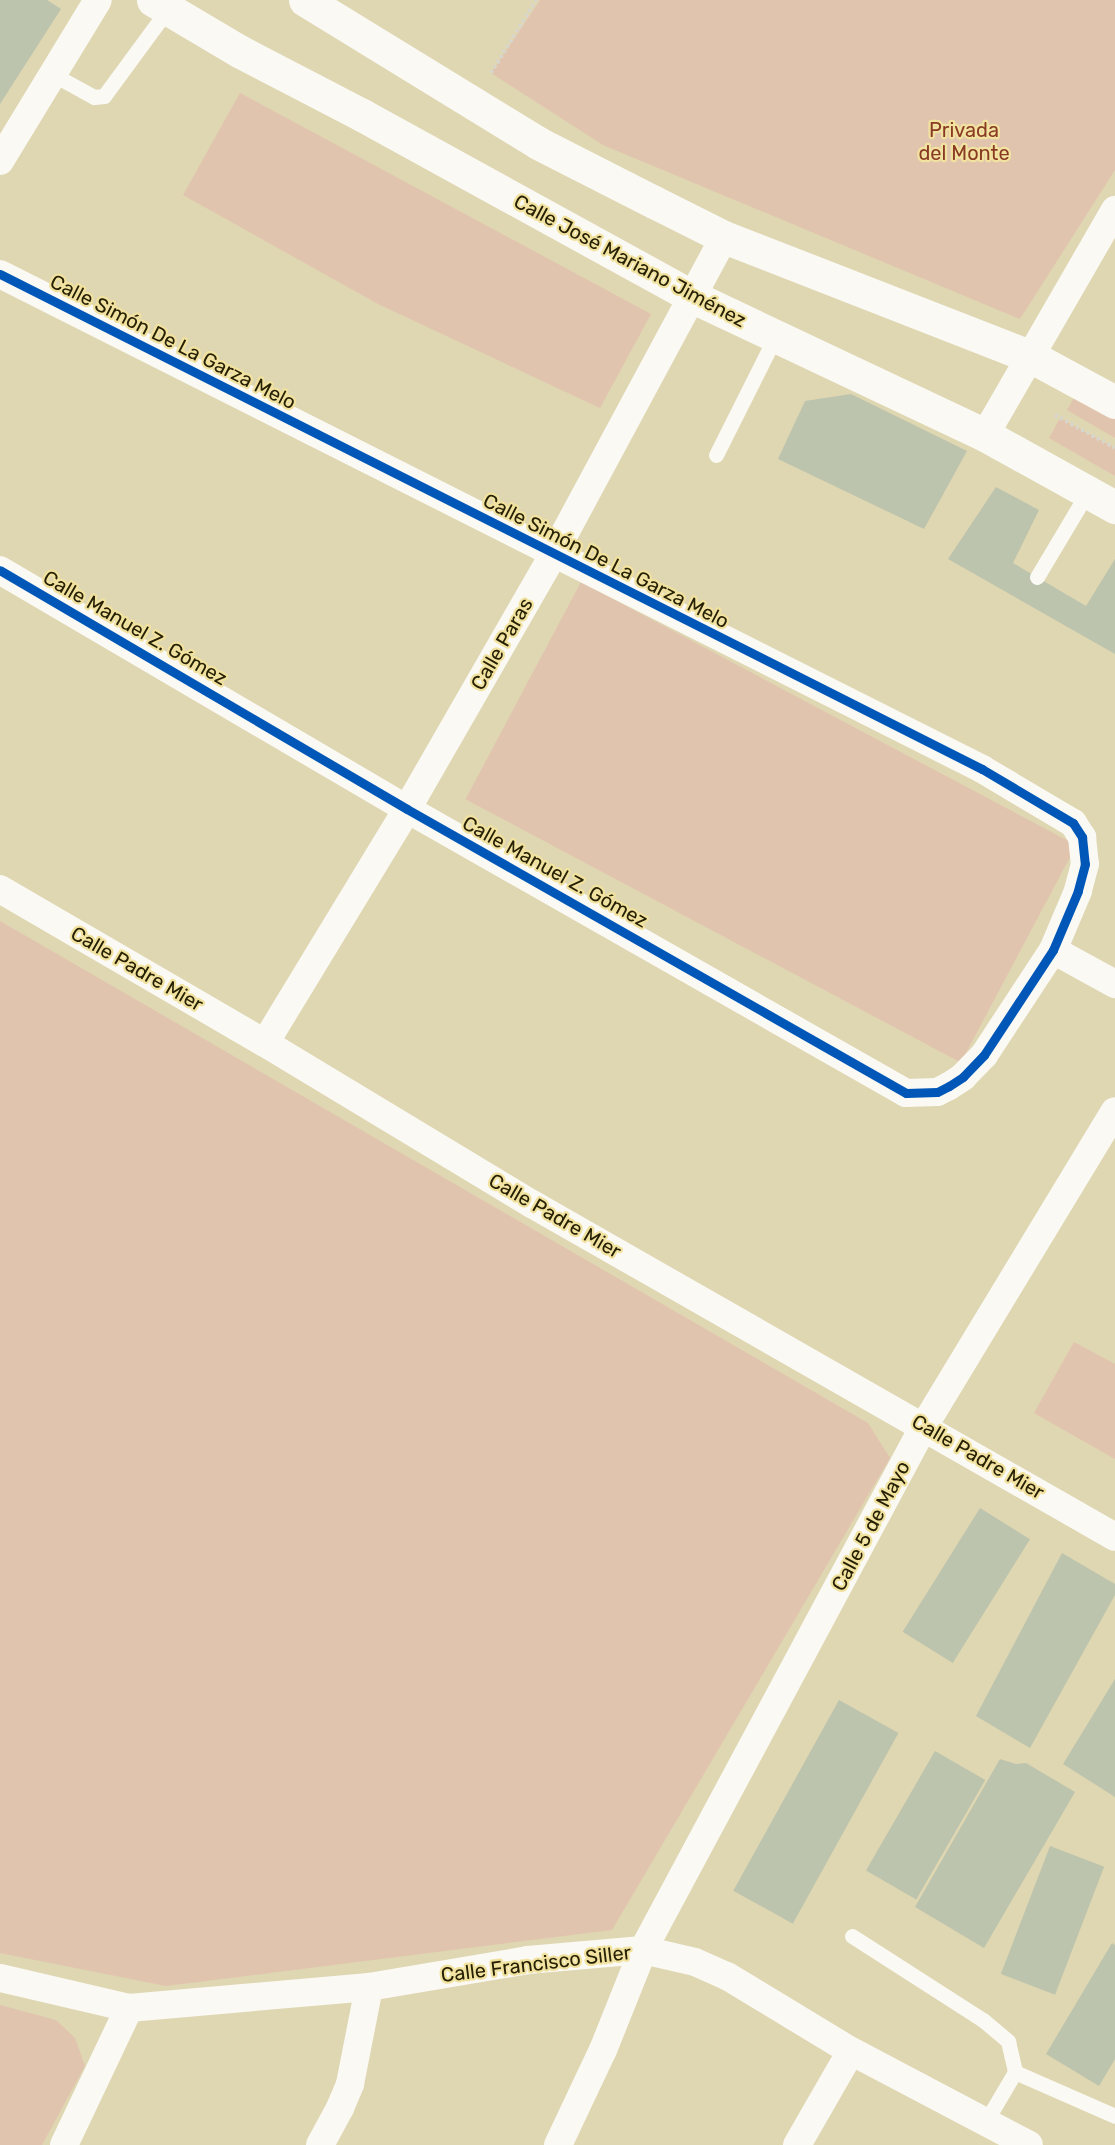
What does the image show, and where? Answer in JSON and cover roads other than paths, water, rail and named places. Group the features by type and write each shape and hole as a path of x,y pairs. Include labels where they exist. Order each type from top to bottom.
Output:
{"street":[{"path":"0,161 98,0"},
{"path":"305,0 538,143 724,237 1030,356 1115,402"},
{"name":"Calle José Mariano Jiménez","path":"160,4 239,51 362,115 693,297 775,338 985,435 1101,500"},
{"path":"985,435 1115,210"},
{"name":"Calle Paras","path":"265,1043 407,809 553,555 724,237"},
{"name":"Calle Simón De La Garza Melo","path":"0,274 553,555 982,769 1073,823 1082,837 1085,864 1078,891 1053,950"},
{"name":"Calle Manuel Z. Gómez","path":"0,570 407,809 906,1093 937,1092 963,1077 984,1055 1053,950"},
{"name":"Calle Padre Mier","path":"0,889 265,1043 532,1204 1115,1537"},
{"path":"1053,950 1115,984"},
{"name":"Calle 5 de Mayo","path":"558,2145 594,2070 643,1950 924,1426 1115,1111"},
{"name":"Calle Francisco Siller","path":"0,1978 129,2008 369,1987 528,1960 643,1950 695,1962 727,1976 851,2051 1029,2145"},
{"path":"320,2145 350,2084 369,1987"},
{"path":"64,2145 129,2008"},
{"path":"797,2145 851,2051"}],"lane":[{"path":"54,75 94,97 104,96 160,4"},
{"path":"716,455 775,338"},
{"path":"1038,577 1101,500"},
{"path":"852,1936 983,2020 1008,2041 1015,2072 986,2121"},
{"path":"1015,2072 1115,2116"}],"park label":[{"name":"Privada del Monte","path":"964,142"}]}
